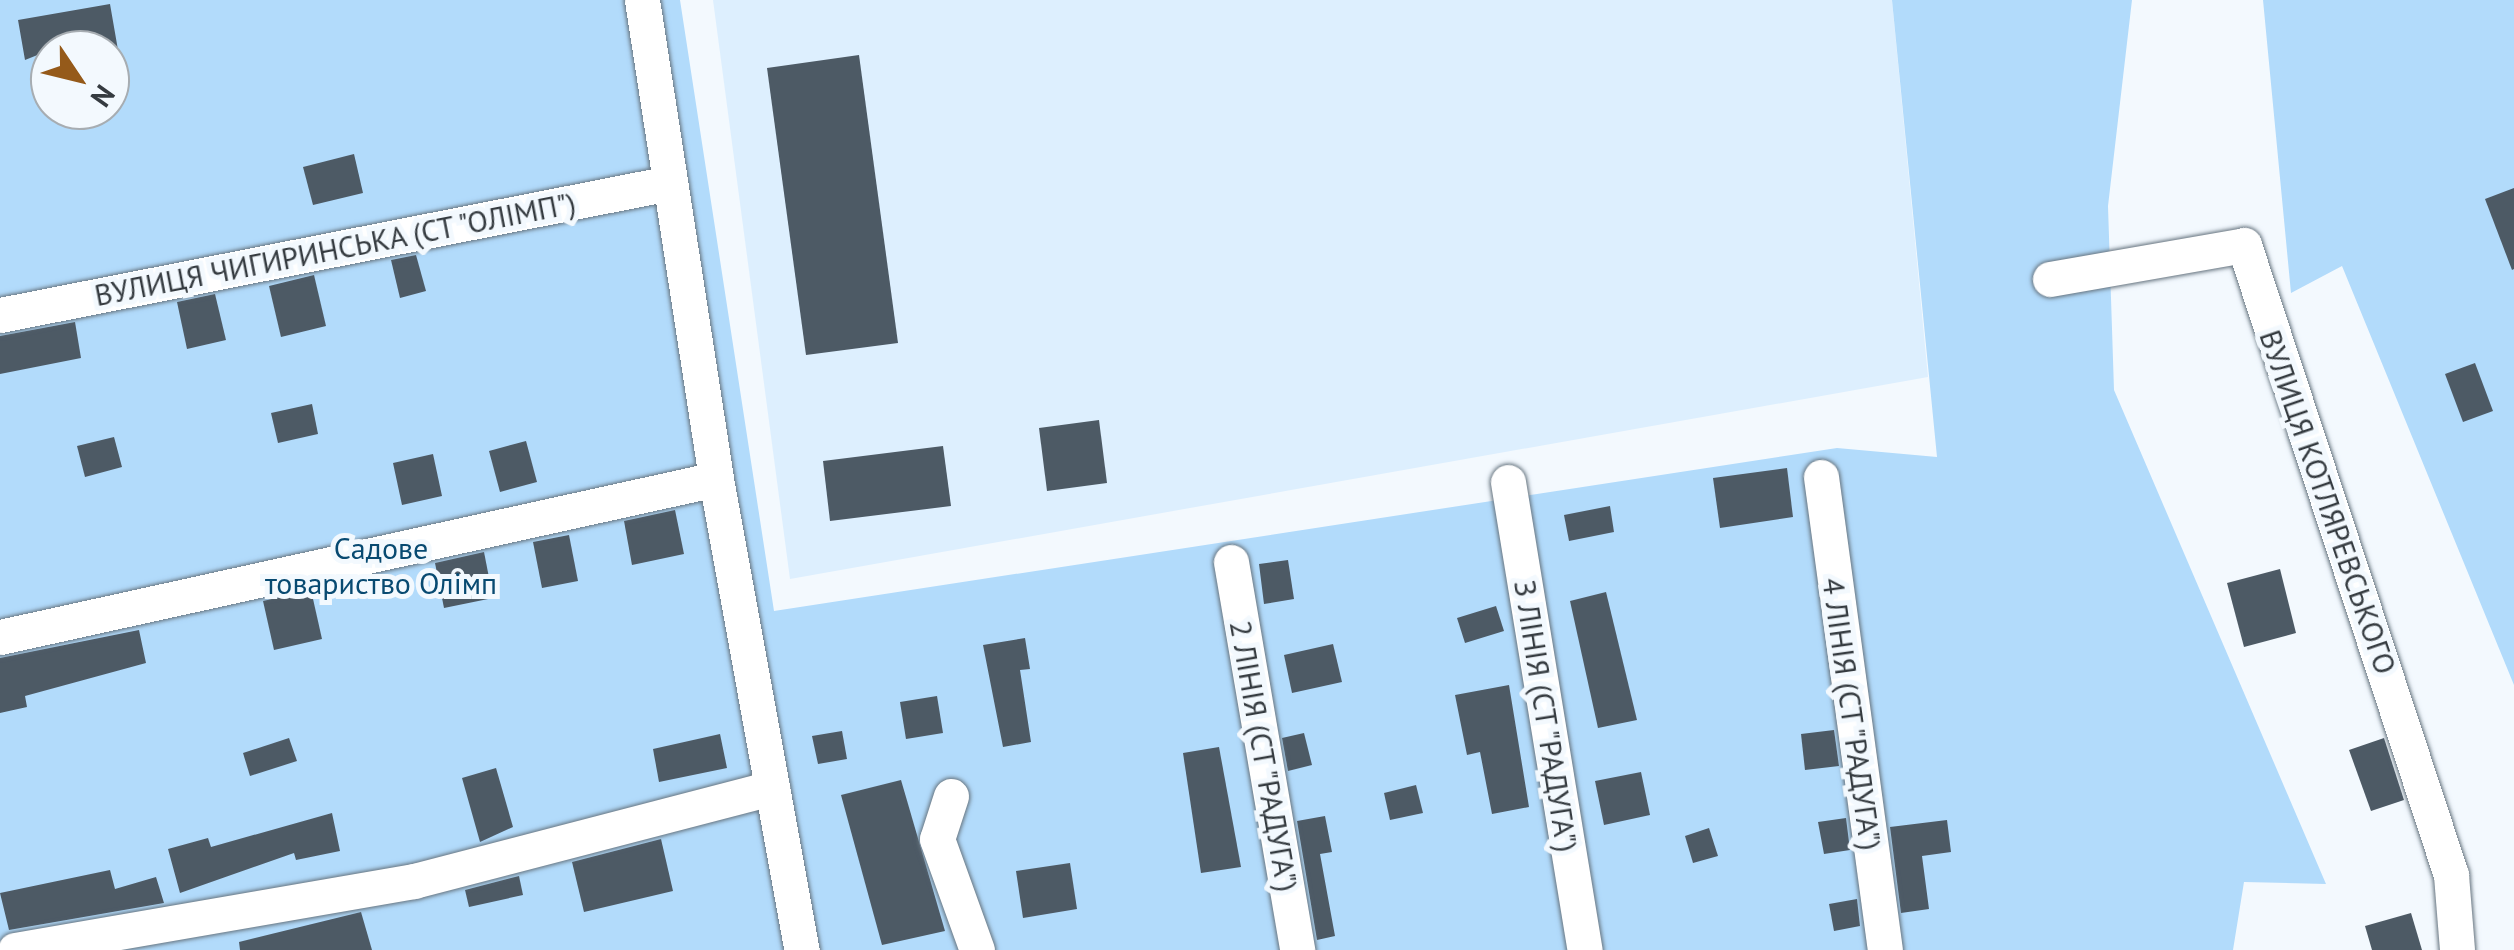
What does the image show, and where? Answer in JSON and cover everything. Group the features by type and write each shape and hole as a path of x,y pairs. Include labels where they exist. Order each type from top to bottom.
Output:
{"street":[{"path":"642,0 716,479 802,950"},
{"name":"ВУЛИЦЯ ЧИГИРИНСЬКА (СТ \"ОЛІМП\")","path":"0,316 670,182"},
{"name":"ВУЛИЦЯ КОТЛЯРЕВСЬКОГО","path":"2050,279 2219,244 2244,245 2451,875 2457,950"},
{"name":"4 ЛІНІЯ (СТ \"РАДУГА\")","path":"1821,477 1886,950"},
{"path":"0,637 716,479"},
{"name":"З ЛІНІЯ (СТ \"РАДУГА\")","path":"1508,482 1585,950"},
{"name":"2 ЛІНІЯ (СТ \"РАДУГА\")","path":"1231,562 1297,950"},
{"path":"15,950 414,881 772,788"},
{"path":"951,796 937,839 977,950"}],"shaded area":[{"path":"713,0 1892,0 1928,377 790,579"}],"green space":[{"name":"Садове товариство Олімп","path":"0,0 680,0 774,611 1837,448 1937,457 1892,0 2132,0 2108,206 2114,390 2326,884 2244,882 2233,950 0,950"},
{"path":"2263,0 2514,0 2514,685 2342,266 2291,293"}],"building":[{"path":"110,4 115,30 30,30 30,58 25,60 18,20"},
{"path":"859,55 898,343 806,355 767,68"},
{"path":"354,154 363,193 313,205 303,167"},
{"path":"2514,188 2514,269 2512,270 2485,199"},
{"path":"416,255 426,291 400,298 391,260"},
{"path":"314,275 326,326 281,337 269,286"},
{"path":"215,294 226,340 187,349 177,302"},
{"path":"75,322 81,358 0,374 0,336"},
{"path":"2475,363 2493,411 2463,422 2445,374"},
{"path":"312,404 318,434 278,443 271,413"},
{"path":"1099,420 1107,483 1047,491 1039,428"},
{"path":"114,437 122,467 85,477 77,446"},
{"path":"526,441 537,482 500,492 489,451"},
{"path":"943,446 951,506 830,521 823,461"},
{"path":"433,454 442,496 402,505 393,463"},
{"path":"1787,468 1793,517 1720,528 1713,478"},
{"path":"1610,506 1614,532 1569,541 1564,515"},
{"path":"675,510 684,554 632,565 624,521"},
{"path":"569,535 578,581 542,588 533,542"},
{"path":"484,552 493,598 444,608 435,563"},
{"path":"1288,560 1294,599 1264,604 1259,564"},
{"path":"2280,569 2296,633 2244,647 2227,583"},
{"path":"311,590 322,639 274,650 263,601"},
{"path":"1606,592 1637,720 1598,728 1570,601"},
{"path":"1496,606 1504,631 1465,643 1457,618"},
{"path":"139,630 146,663 25,696 27,707 0,713 0,658"},
{"path":"1025,638 1030,669 1020,670 1031,742 1003,747 983,645"},
{"path":"1333,644 1342,682 1292,693 1284,655"},
{"path":"1509,685 1529,807 1492,814 1480,752 1467,755 1455,695"},
{"path":"937,696 943,733 906,739 900,702"},
{"path":"1834,730 1839,766 1805,770 1801,734"},
{"path":"842,731 847,759 818,764 812,736"},
{"path":"1304,733 1312,765 1288,771 1282,738"},
{"path":"720,734 727,768 659,782 653,749"},
{"path":"289,738 297,761 250,776 243,753"},
{"path":"2384,738 2404,800 2371,811 2349,750"},
{"path":"1219,747 1241,867 1201,873 1183,753"},
{"path":"496,768 513,827 480,842 462,778"},
{"path":"1641,772 1650,815 1604,825 1595,781"},
{"path":"901,780 945,931 882,945 841,795"},
{"path":"1416,785 1423,813 1390,820 1384,793"},
{"path":"332,813 340,851 296,860 294,853 180,893 168,849 208,838 211,847"},
{"path":"1325,816 1332,852 1320,854 1335,936 1317,940 1297,821"},
{"path":"1846,818 1850,850 1824,854 1818,822"},
{"path":"1947,820 1951,852 1922,856 1929,909 1901,913 1890,827"},
{"path":"1709,828 1718,856 1693,863 1685,836"},
{"path":"661,839 673,891 584,912 572,862"},
{"path":"1070,863 1077,909 1023,918 1016,871"},
{"path":"110,870 115,889 156,877 164,903 9,930 0,893"},
{"path":"519,876 523,895 469,907 465,890"},
{"path":"1857,899 1860,926 1834,931 1829,904"},
{"path":"361,912 372,950 240,950 239,942"},
{"path":"2411,913 2422,950 2372,950 2365,926"}]}
